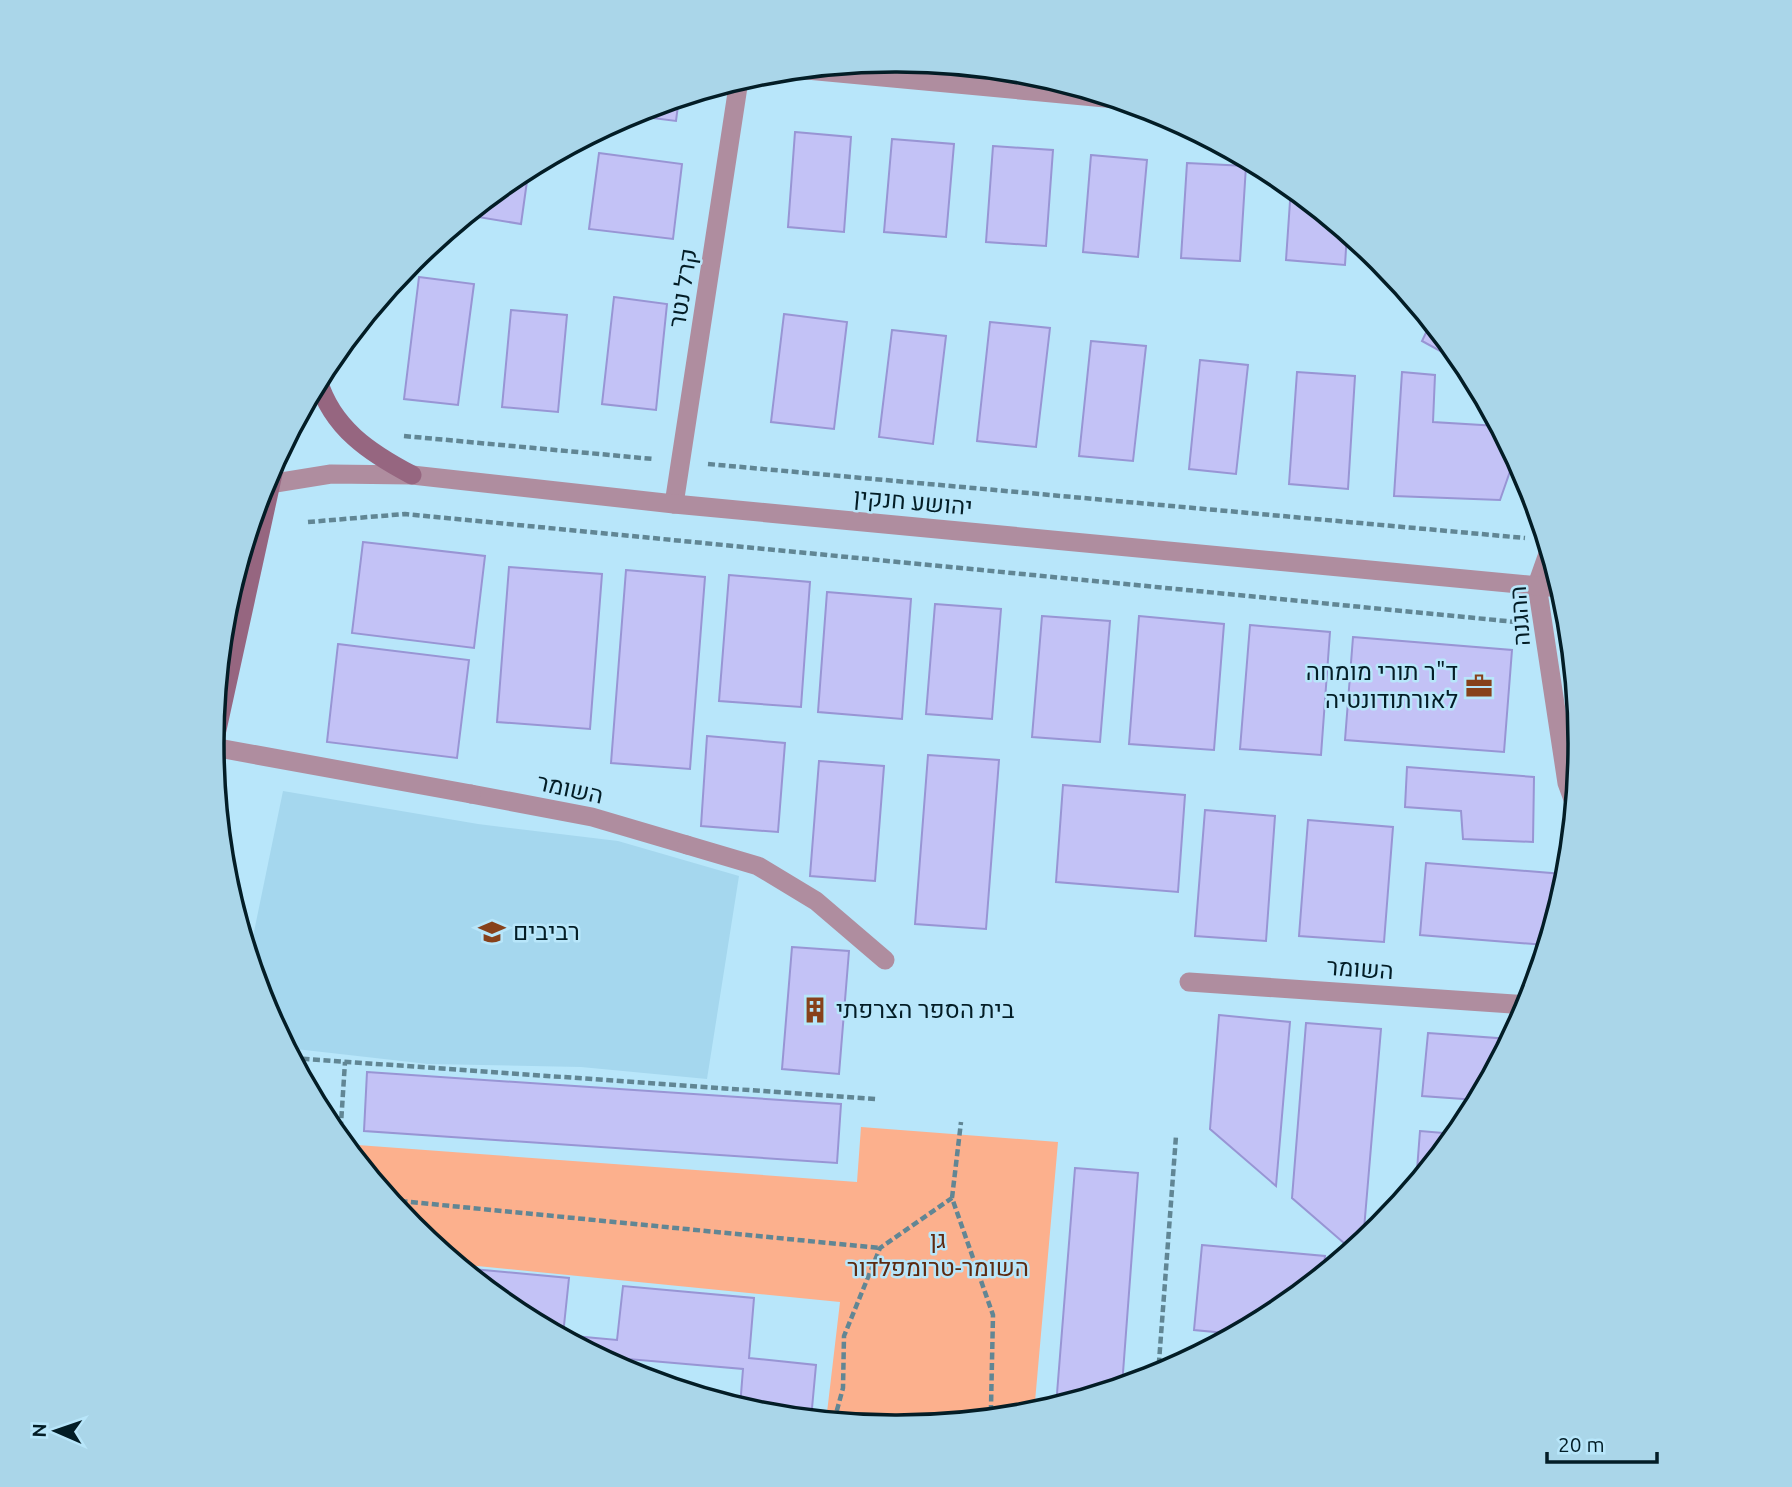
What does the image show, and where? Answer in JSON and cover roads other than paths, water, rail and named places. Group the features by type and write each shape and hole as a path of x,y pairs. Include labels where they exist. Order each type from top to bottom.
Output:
{"main road":[{"path":"323,394 338,421 362,446 412,475"},
{"path":"229,672 254,547"}],"street":[{"path":"845,74 1068,94"},
{"name":"קרל נטר","path":"674,504 738,91"},
{"name":"יהושע חנקין","path":"277,482 331,474 412,475 674,504 1549,587"},
{"name":"ההגנה","path":"1544,566 1537,585 1566,779"},
{"name":"השומר","path":"224,750 592,817 758,866 817,901 884,960"},
{"name":"השומר","path":"1189,982 1516,1004"}],"place":[{"name":"ד\"ר תורי מומחה לאורתודונטיה","path":"1479,686"},
{"name":"רביבים","path":"492,932"},
{"name":"בית הספר הצרפתי","path":"815,1010"}],"park label":[{"name":"גן השומר-טרומפלדור","path":"938,1254"}]}
